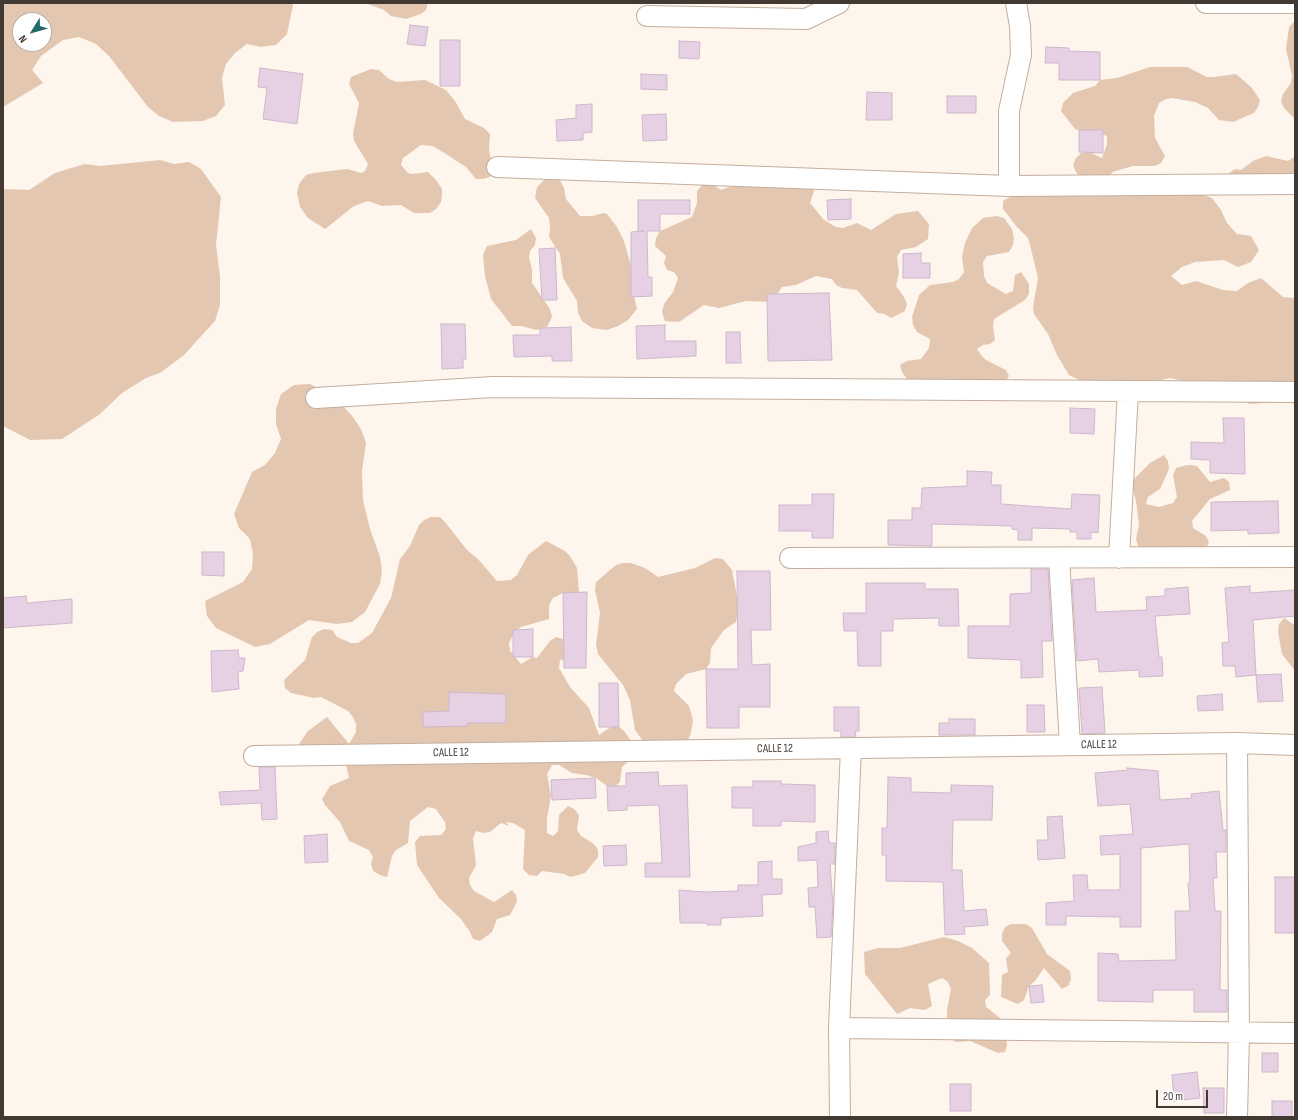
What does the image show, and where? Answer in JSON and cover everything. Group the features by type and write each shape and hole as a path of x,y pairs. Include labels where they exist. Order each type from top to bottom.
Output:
{"street":[{"path":"647,16 806,18 839,3"},
{"path":"1009,186 1009,110 1021,55 1020,26 1016,3"},
{"path":"1206,3 1295,4"},
{"path":"497,167 1009,186 1295,184"},
{"path":"316,398 492,387 1295,392"},
{"path":"1119,558 1128,391"},
{"path":"790,558 1295,557"},
{"path":"1059,558 1070,745"},
{"path":"1237,743 1237,1117"},
{"name":"CALLE 12","path":"254,756 1237,743 1295,745"},
{"path":"840,1117 839,1028 851,748"},
{"path":"839,1028 1238,1034 1295,1033"}],"shaded area":[{"path":"3,3 293,3 287,34 276,45 261,47 247,44 235,53 226,64 222,78 225,105 216,116 203,121 173,122 159,116 148,107 109,56 96,44 79,37 63,40 52,48 52,12 12,12 12,52 46,52 41,56 32,70 43,83 3,107"},
{"path":"365,3 428,3 426,10 421,14 406,19 391,16 384,10"},
{"path":"1295,21 1295,119 1284,108 1281,101 1283,94 1291,83 1292,76 1286,49 1289,27"},
{"path":"1150,67 1187,67 1207,77 1236,74 1252,88 1260,100 1258,107 1254,113 1233,122 1219,120 1208,108 1195,102 1172,98 1166,99 1159,103 1154,116 1155,138 1165,156 1161,163 1155,166 1133,166 1119,170 1113,172 1102,181 1081,178 1073,165 1076,158 1081,153 1089,152 1102,158 1107,144 1107,137 1101,132 1086,132 1075,129 1061,111 1063,103 1073,93 1095,86 1100,80 1117,78"},
{"path":"371,69 379,70 389,79 397,82 425,80 446,90 455,101 465,119 484,128 490,134 489,149 493,170 490,177 476,179 466,167 446,154 433,146 421,145 403,158 401,165 408,173 428,172 436,180 442,189 442,194 441,202 436,209 430,213 414,213 401,205 382,206 368,201 354,206 325,229 308,218 300,207 297,193 299,184 306,175 313,173 347,169 361,173 365,171 368,164 354,141 353,134 359,103 349,84 351,77"},
{"path":"1295,146 1295,193 1231,180 1229,173 1235,169 1241,170 1253,161 1266,156 1288,161 1294,157"},
{"path":"160,160 174,164 189,162 201,169 221,197 216,245 220,276 220,305 215,321 184,355 160,373 146,378 122,393 100,414 62,439 30,440 3,426 3,189 29,190 55,173 85,164 100,166"},
{"path":"547,177 559,178 564,188 566,199 580,216 592,216 604,213 607,214 617,227 624,241 631,266 631,284 637,309 628,320 618,326 607,330 592,328 582,321 578,313 577,301 563,278 560,254 549,237 549,218 535,198 537,187"},
{"path":"709,182 721,190 734,185 812,184 814,191 810,203 824,220 836,227 843,228 857,223 871,230 896,214 918,211 929,224 928,239 916,247 901,250 897,257 899,272 896,286 907,304 905,311 891,318 885,314 877,313 857,290 842,288 836,285 832,279 816,276 796,285 782,287 778,293 777,300 770,302 746,301 719,308 704,305 679,322 665,321 662,312 664,304 673,292 678,278 674,272 667,270 664,263 666,256 655,246 656,238 660,231 692,217 697,203 697,191 702,185"},
{"path":"1198,193 1212,198 1221,210 1227,223 1237,234 1251,236 1259,250 1251,262 1238,267 1224,260 1195,262 1182,267 1171,276 1182,285 1196,281 1223,290 1237,291 1248,283 1261,278 1283,297 1295,298 1295,406 1293,403 1278,402 1249,404 1240,394 1170,378 1133,386 1089,385 1069,375 1057,355 1048,334 1034,314 1033,307 1038,278 1030,245 1028,238 1003,209 1003,201 1015,194"},
{"path":"997,216 1004,218 1012,229 1014,238 1013,245 1009,252 987,256 983,262 984,276 987,283 1006,294 1013,291 1015,275 1021,272 1029,284 1029,294 1025,300 994,319 993,326 995,340 990,344 983,345 977,349 986,360 1006,370 1009,376 1005,382 954,380 947,383 911,385 902,372 900,365 907,361 921,359 929,348 930,339 917,332 913,325 912,317 919,295 930,285 953,282 959,279 964,272 962,257 965,243 972,228 983,218"},
{"path":"531,229 536,238 535,245 530,251 529,258 532,269 532,283 550,309 552,317 547,327 536,330 521,326 512,326 491,299 485,276 483,255 487,246 516,240"},
{"path":"310,384 334,396 353,417 361,429 366,443 362,471 363,500 370,529 380,557 382,571 380,584 365,612 352,622 337,624 309,620 270,644 255,647 216,628 207,616 205,601 243,582 252,569 253,554 250,539 239,528 234,514 252,472 265,465 275,453 281,439 276,424 276,409 281,394 294,385"},
{"path":"1164,455 1168,461 1169,469 1160,489 1148,497 1146,504 1159,507 1173,503 1177,497 1173,475 1176,468 1183,466 1197,466 1210,482 1224,478 1229,482 1230,490 1210,499 1192,521 1193,528 1206,536 1209,542 1206,549 1154,551 1138,546 1136,539 1139,525 1136,501 1132,486 1134,479 1150,463"},
{"path":"431,517 440,517 467,550 478,559 497,581 511,580 517,575 528,555 546,541 565,551 570,556 577,568 579,591 577,598 570,598 563,593 553,598 549,605 549,619 521,627 515,631 509,643 510,651 521,664 533,657 537,658 550,641 556,637 569,641 567,659 560,660 559,668 570,687 589,708 599,735 611,727 619,727 625,732 633,744 632,758 622,767 620,782 614,787 607,786 596,778 572,773 559,765 552,765 547,774 551,796 547,818 547,833 553,836 558,831 559,815 568,806 574,809 579,815 577,830 581,836 594,844 598,850 598,857 585,873 571,877 564,874 542,871 537,876 529,875 523,869 525,830 513,823 506,822 509,826 501,823 490,832 483,833 476,831 473,838 476,865 469,878 470,885 474,891 494,902 512,890 516,895 517,902 510,915 497,919 492,932 480,941 473,939 461,919 439,898 417,865 415,842 420,836 441,835 446,829 445,822 436,809 428,807 410,821 408,843 396,850 392,856 387,877 373,871 371,864 373,857 369,850 349,841 340,822 325,805 322,799 330,786 349,778 346,764 300,751 299,744 308,731 327,717 349,744 356,732 356,724 348,711 321,697 314,698 291,693 285,688 284,680 305,660 312,637 317,632 324,629 332,630 337,637 351,643 358,643 372,633 391,598 400,559 410,546 419,525 424,520"},
{"path":"715,558 723,559 732,570 739,606 736,622 724,630 711,648 710,663 706,669 686,674 676,684 674,691 689,706 693,720 691,733 688,740 682,744 647,747 635,730 630,700 623,685 598,654 596,645 600,613 595,590 596,582 616,565 623,563 631,563 645,568 658,577 695,568"},
{"path":"1284,618 1295,624 1295,671 1282,654 1278,632 1279,624"},
{"path":"1011,924 1026,924 1032,928 1047,954 1070,971 1071,979 1069,985 1062,989 1044,968 1035,981 1029,986 1024,1000 1018,1004 1001,997 1002,975 1008,972 1006,958 1011,953 1002,941 1002,934 1005,927"},
{"path":"944,937 958,941 972,948 989,963 990,995 985,1000 986,1007 1004,1021 1007,1045 1005,1052 998,1053 970,1041 956,1042 950,1038 947,1032 947,1010 951,989 948,982 942,978 928,984 932,1006 925,1010 910,1008 897,1014 865,974 864,952 878,948 900,948"}],"building":[{"path":"410,25 428,27 425,46 407,44"},
{"path":"440,40 460,40 460,86 440,86"},
{"path":"679,41 700,42 699,59 679,58"},
{"path":"1046,47 1069,48 1069,51 1100,52 1100,80 1059,80 1059,63 1045,63"},
{"path":"260,68 303,74 297,124 263,119 267,88 258,87"},
{"path":"641,74 667,75 667,90 641,89"},
{"path":"867,92 892,93 892,120 866,120"},
{"path":"947,96 976,96 976,113 947,113"},
{"path":"592,104 592,132 583,133 583,140 557,141 556,120 576,118 576,105"},
{"path":"666,114 667,140 643,141 642,115"},
{"path":"1079,130 1103,130 1103,153 1079,152"},
{"path":"851,199 851,219 828,220 827,200"},
{"path":"638,200 690,200 690,214 660,214 660,231 647,231 648,277 652,277 652,296 631,297 631,232 644,231 638,231"},
{"path":"555,248 557,300 542,300 539,249"},
{"path":"921,253 921,263 930,263 930,278 903,278 903,254"},
{"path":"829,293 832,360 768,361 767,294"},
{"path":"441,324 465,324 466,359 463,359 463,368 442,369"},
{"path":"665,325 665,341 696,341 696,356 637,359 636,326"},
{"path":"571,327 572,361 552,361 552,356 514,357 513,335 540,335 540,328"},
{"path":"726,332 740,332 741,363 726,363"},
{"path":"1070,408 1095,409 1094,434 1070,433"},
{"path":"1223,418 1244,418 1245,474 1210,473 1210,460 1191,459 1191,442 1224,443"},
{"path":"967,471 992,472 991,485 1001,485 1001,504 1071,509 1072,494 1100,495 1098,533 1091,532 1091,539 1077,539 1077,532 1070,532 1070,529 1032,528 1032,540 1018,540 1018,530 1012,529 1012,526 932,524 932,546 888,545 888,520 912,520 912,508 921,508 922,488 967,486"},
{"path":"812,494 834,494 833,538 812,538 812,531 779,531 779,505 812,505"},
{"path":"1278,501 1279,533 1248,534 1248,530 1211,531 1211,502"},
{"path":"202,552 224,552 224,576 202,575"},
{"path":"1031,569 1048,569 1052,641 1042,641 1043,677 1021,678 1021,660 968,658 968,626 1010,626 1010,594 1031,593"},
{"path":"737,571 770,571 771,630 751,630 752,665 770,664 770,707 739,707 739,728 707,728 706,669 738,669"},
{"path":"1094,578 1096,612 1147,610 1146,597 1165,596 1165,589 1188,587 1190,614 1155,616 1159,657 1162,657 1163,676 1139,677 1139,670 1099,672 1098,659 1077,661 1072,580"},
{"path":"866,583 925,583 925,589 958,589 959,626 939,626 939,618 893,619 893,631 881,631 881,666 858,666 857,631 844,631 843,613 866,613"},
{"path":"1250,586 1250,593 1295,590 1295,616 1253,620 1256,675 1236,677 1235,666 1223,666 1222,643 1229,642 1225,588"},
{"path":"587,592 586,668 564,668 563,593"},
{"path":"26,596 27,603 72,599 72,623 3,628 3,598"},
{"path":"533,629 533,657 513,657 513,630"},
{"path":"238,650 239,658 245,658 243,671 238,672 239,689 212,692 211,651"},
{"path":"1281,674 1283,701 1258,702 1256,675"},
{"path":"599,683 618,683 619,727 599,727"},
{"path":"1102,687 1105,733 1082,734 1079,688"},
{"path":"449,692 506,694 506,723 468,723 468,726 423,727 423,712 449,711"},
{"path":"1222,694 1223,710 1198,711 1197,696"},
{"path":"1027,705 1044,705 1045,732 1027,732"},
{"path":"834,707 859,707 859,731 855,731 856,737 841,737 841,731 834,731"},
{"path":"949,719 975,719 975,735 939,735 939,723 949,723"},
{"path":"259,767 275,767 277,819 262,820 261,803 221,805 219,792 260,790"},
{"path":"1127,768 1158,771 1160,800 1192,798 1191,794 1219,791 1223,830 1226,830 1226,852 1216,852 1217,878 1213,878 1215,911 1221,911 1220,990 1227,990 1227,1012 1194,1012 1194,990 1153,990 1153,1002 1098,1001 1098,953 1118,954 1119,961 1176,960 1175,911 1190,911 1188,883 1190,883 1189,844 1141,848 1141,927 1120,927 1120,917 1066,916 1066,925 1046,925 1046,903 1074,901 1073,875 1087,875 1088,890 1120,890 1120,854 1101,855 1100,836 1133,834 1130,804 1098,806 1095,773 1128,770"},
{"path":"658,772 659,786 687,785 690,877 645,877 645,863 662,863 659,805 627,806 627,810 608,811 607,786 626,786 626,773"},
{"path":"888,777 911,778 911,792 951,793 951,785 993,786 992,820 953,820 952,870 962,870 964,911 986,909 988,925 964,927 965,934 945,935 943,882 886,881 886,855 882,855 882,828 887,828"},
{"path":"595,778 596,798 552,800 551,780"},
{"path":"753,781 781,781 781,784 815,785 815,822 781,821 781,826 753,826 753,808 732,808 732,787 753,787"},
{"path":"1062,816 1065,858 1038,860 1037,840 1048,840 1047,817"},
{"path":"828,831 829,843 835,843 835,864 830,864 833,906 831,937 817,938 815,907 809,907 808,888 818,887 817,860 798,861 798,847 816,843 816,832"},
{"path":"327,834 328,862 305,863 304,836"},
{"path":"626,845 627,865 604,866 603,846"},
{"path":"772,861 772,879 782,879 782,894 762,895 763,916 721,918 721,925 707,925 707,923 680,923 679,890 705,892 738,891 738,885 758,885 758,862"},
{"path":"1275,877 1295,877 1295,933 1275,933"},
{"path":"1042,985 1044,1002 1031,1003 1029,986"},
{"path":"1262,1053 1278,1053 1278,1072 1262,1072"},
{"path":"1197,1072 1200,1098 1174,1101 1172,1075"},
{"path":"950,1084 971,1084 971,1111 950,1111"},
{"path":"1203,1088 1224,1088 1224,1113 1204,1113"},
{"path":"1272,1101 1292,1101 1292,1117 1272,1117"}]}
